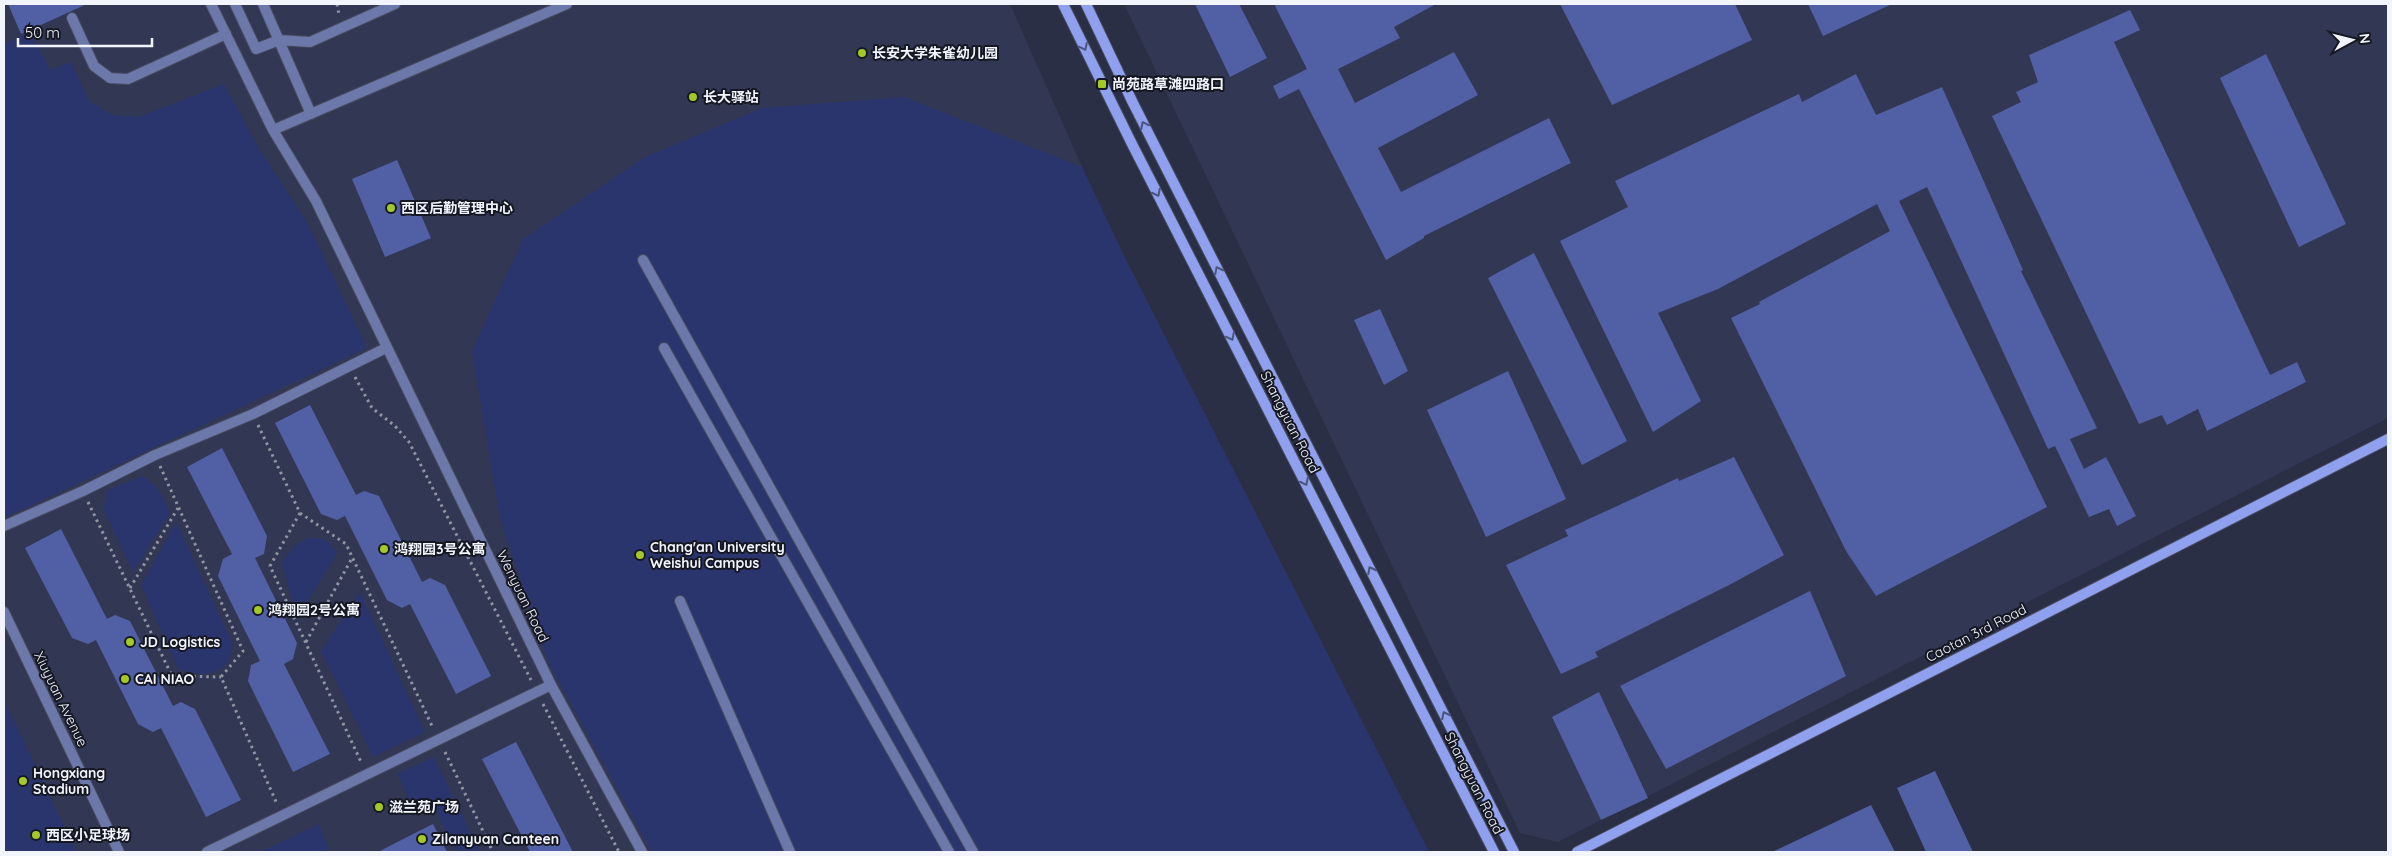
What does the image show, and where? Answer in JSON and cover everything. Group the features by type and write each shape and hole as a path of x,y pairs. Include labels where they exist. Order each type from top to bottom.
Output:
{"main road":[{"name":"Shangyuan Road","path":"1063,4 1132,144 1494,852"},
{"name":"Shangyuan Road","path":"1086,4 1138,112 1514,852"},
{"name":"Caotan 3rd Road","path":"1577,852 2388,438"}],"street":[{"name":"Wenyuan Road","path":"211,4 273,130 316,201 552,686 642,852"},
{"path":"235,4 256,49 279,40 310,42 395,4"},
{"path":"262,4 311,114"},
{"path":"273,130 567,4"},
{"path":"72,18 94,66 110,78 128,79 226,34"},
{"path":"643,260 974,852"},
{"path":"4,526 83,492 155,454 253,414 386,348"},
{"path":"664,348 949,852"},
{"path":"680,601 790,852"},
{"name":"Xiuyuan Avenue","path":"4,612 119,852"},
{"path":"207,852 552,686"}],"path":[{"path":"349,366 372,408 395,426 409,442 619,852"},
{"path":"253,414 300,513 346,544 493,852"},
{"path":"83,492 172,676 220,677 243,652 155,454"},
{"path":"130,588 178,508"},
{"path":"300,513 270,566 366,775"},
{"path":"306,643 353,558"},
{"path":"220,677 283,816"}],"shaded area":[{"name":"Chang'an University Weishui Campus","path":"4,4 1010,4 1082,167 1125,258 1429,852 4,852"},
{"path":"1124,4 2386,4 2388,8 2388,418 1558,842 1520,833"},
{"path":"30,31 50,70 71,62 90,102 113,115 138,117 224,84 261,152 308,224 367,348 4,518 4,45"},
{"path":"904,97 1082,167 1125,258 1429,852 652,852 548,661 500,519 472,351 523,239 645,157 762,108"},
{"path":"142,476 156,487 170,513 133,572 104,510 108,490"},
{"path":"176,522 232,642 228,662 215,672 197,674 178,668 141,585"},
{"path":"310,538 324,539 338,552 299,615 293,604 282,562 295,545"},
{"path":"360,592 425,732 373,757 321,651"},
{"name":"Hongxiang Stadium","path":"4,699 76,852 4,852"},
{"path":"434,757 480,852 457,852 433,806 416,814 397,774"},
{"path":"319,824 329,850 324,852 260,852"}],"building":[{"path":"8,4 87,4 21,34"},
{"path":"1195,4 1239,4 1267,58 1230,77"},
{"path":"1274,4 1436,4 1394,27 1400,38 1338,69 1355,103 1454,52 1478,95 1378,148 1401,192 1549,118 1571,163 1424,236 1424,238 1386,260 1299,89 1279,99 1273,86 1307,69"},
{"path":"1560,4 1735,4 1752,40 1612,105"},
{"path":"1808,4 1892,4 1823,36"},
{"path":"2130,10 2140,30 2114,42 2270,375 2297,362 2306,382 2207,431 2198,409 2167,425 2162,415 2139,424 1992,116 2021,102 2016,92 2038,82 2029,55"},
{"path":"2266,54 2346,224 2299,247 2220,78"},
{"path":"1856,74 1876,115 1942,87 2023,270 2021,271 2097,428 2070,439 2084,469 2106,457 2136,516 2117,526 2109,509 2089,517 2055,446 2048,449 1927,187 1899,201 2047,507 1876,596 1846,551 1731,318 1760,304 1759,302 1890,231 1877,204 1718,289 1658,313 1701,401 1653,432 1560,241 1628,207 1615,181 1799,94 1802,102"},
{"name":"西区后勤管理中心","path":"397,160 431,238 385,257 352,179"},
{"path":"1534,253 1627,441 1582,465 1488,278"},
{"path":"1380,309 1408,371 1384,385 1354,320"},
{"path":"1508,371 1566,499 1486,537 1427,410"},
{"name":"鸿翔园3号公寓","path":"310,405 356,495 364,491 379,496 422,582 430,578 445,585 491,676 456,694 410,604 402,608 387,600 345,516 337,520 321,514 275,423"},
{"name":"鸿翔园2号公寓","path":"222,448 267,536 264,554 255,558 297,643 293,659 284,664 330,754 293,772 248,681 251,665 260,661 218,576 223,559 232,554 187,467"},
{"path":"1734,457 1784,555 1733,583 1595,652 1598,657 1561,674 1506,565 1568,536 1565,530 1678,478 1679,481"},
{"path":"61,529 107,619 115,615 130,621 173,706 181,702 195,709 241,800 206,817 161,728 153,732 138,724 96,640 88,644 72,638 25,548"},
{"path":"1810,591 1846,676 1666,769 1620,686"},
{"path":"1599,692 1648,798 1601,820 1552,717"},
{"path":"516,742 573,852 530,852 482,759"},
{"path":"1935,771 1973,852 1926,852 1897,788"},
{"path":"1871,805 1895,852 1772,852"},
{"name":"Zilanyuan Canteen","path":"433,824 447,852 378,852 415,833"}],"place":[{"name":"长安大学朱雀幼儿园","path":"862,53"},
{"name":"尚苑路草滩四路口","path":"1102,84"},
{"name":"长大驿站","path":"693,97"},
{"name":"西区后勤管理中心","path":"391,208"},
{"name":"鸿翔园3号公寓","path":"384,549"},
{"name":"Chang'an University Weishui Campus","path":"640,555"},
{"name":"鸿翔园2号公寓","path":"258,610"},
{"name":"JD Logistics","path":"130,642"},
{"name":"CAI NIAO","path":"125,679"},
{"name":"Hongxiang Stadium","path":"23,781"},
{"name":"滋兰苑广场","path":"379,807"},
{"name":"西区小足球场","path":"36,835"},
{"name":"Zilanyuan Canteen","path":"422,839"}]}
